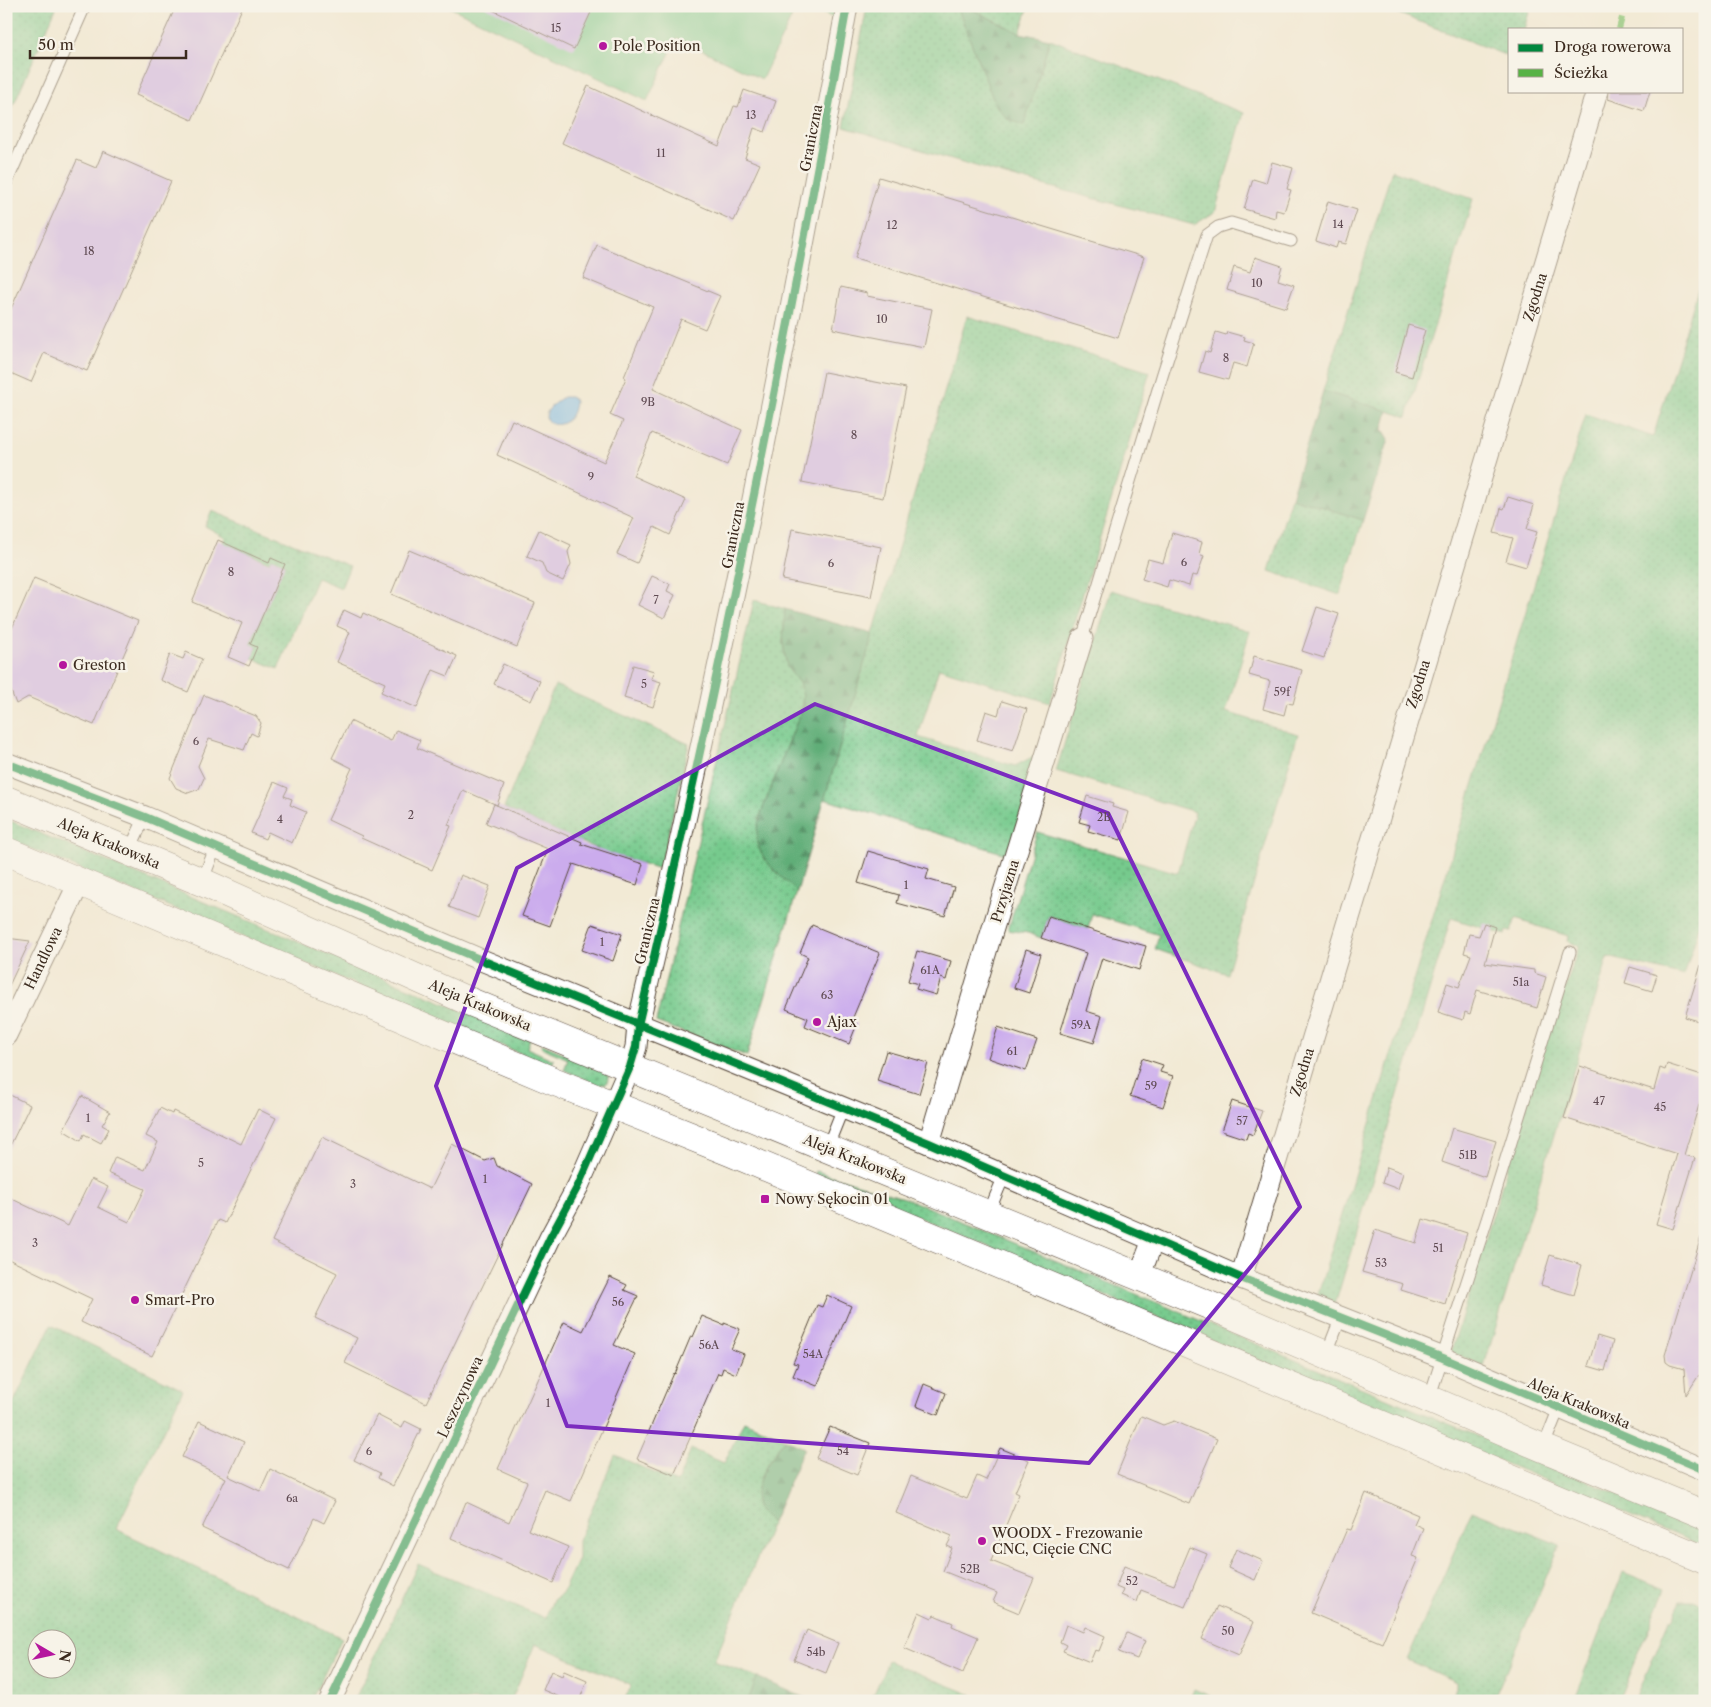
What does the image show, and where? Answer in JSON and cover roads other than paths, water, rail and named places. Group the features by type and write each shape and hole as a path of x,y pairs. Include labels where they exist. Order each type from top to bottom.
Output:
{"main road":[{"name":"Aleja Krakowska","path":"6,800 202,882 468,1001 1216,1308 1705,1515"},
{"path":"6,851 337,991 730,1152 1705,1560"}],"street":[{"name":"Graniczna","path":"630,1067 635,1052 638,1025 720,660 824,138 848,6"},
{"name":"Zgodna","path":"1241,1278 1597,92"},
{"name":"Przyjazna","path":"929,1143 1082,639"},
{"name":"Aleja Krakowska","path":"6,763 145,817 214,848 638,1025 929,1143 1241,1278 1443,1358 1705,1470"},
{"name":"Handlowa","path":"6,1035 80,882"},
{"name":"Leszczynowa","path":"330,1701 550,1238 578,1186 630,1067"},
{"path":"1139,1277 1152,1240"}],"lane":[{"path":"6,184 85,6"},
{"path":"1082,639 1207,235 1218,226 1230,223 1291,242"},
{"path":"129,851 145,817"},
{"path":"202,882 214,848"},
{"path":"1429,1399 1570,952"},
{"path":"827,1148 843,1108"},
{"path":"988,1214 1004,1176"},
{"path":"1325,1355 1341,1317"},
{"path":"1543,1448 1559,1408"}],"water":[{"path":"563,397 570,397 575,400 573,412 562,423 550,423 547,419 547,414 552,406"}],"place":[{"name":"Pole Position","path":"603,46"},
{"name":"Greston","path":"63,665"},
{"name":"Ajax","path":"817,1022"},
{"name":"Nowy Sękocin 01","path":"765,1199"},
{"name":"Smart-Pro","path":"135,1300"},
{"name":"WOODX - Frezowanie CNC, Cięcie CNC","path":"982,1541"}]}
